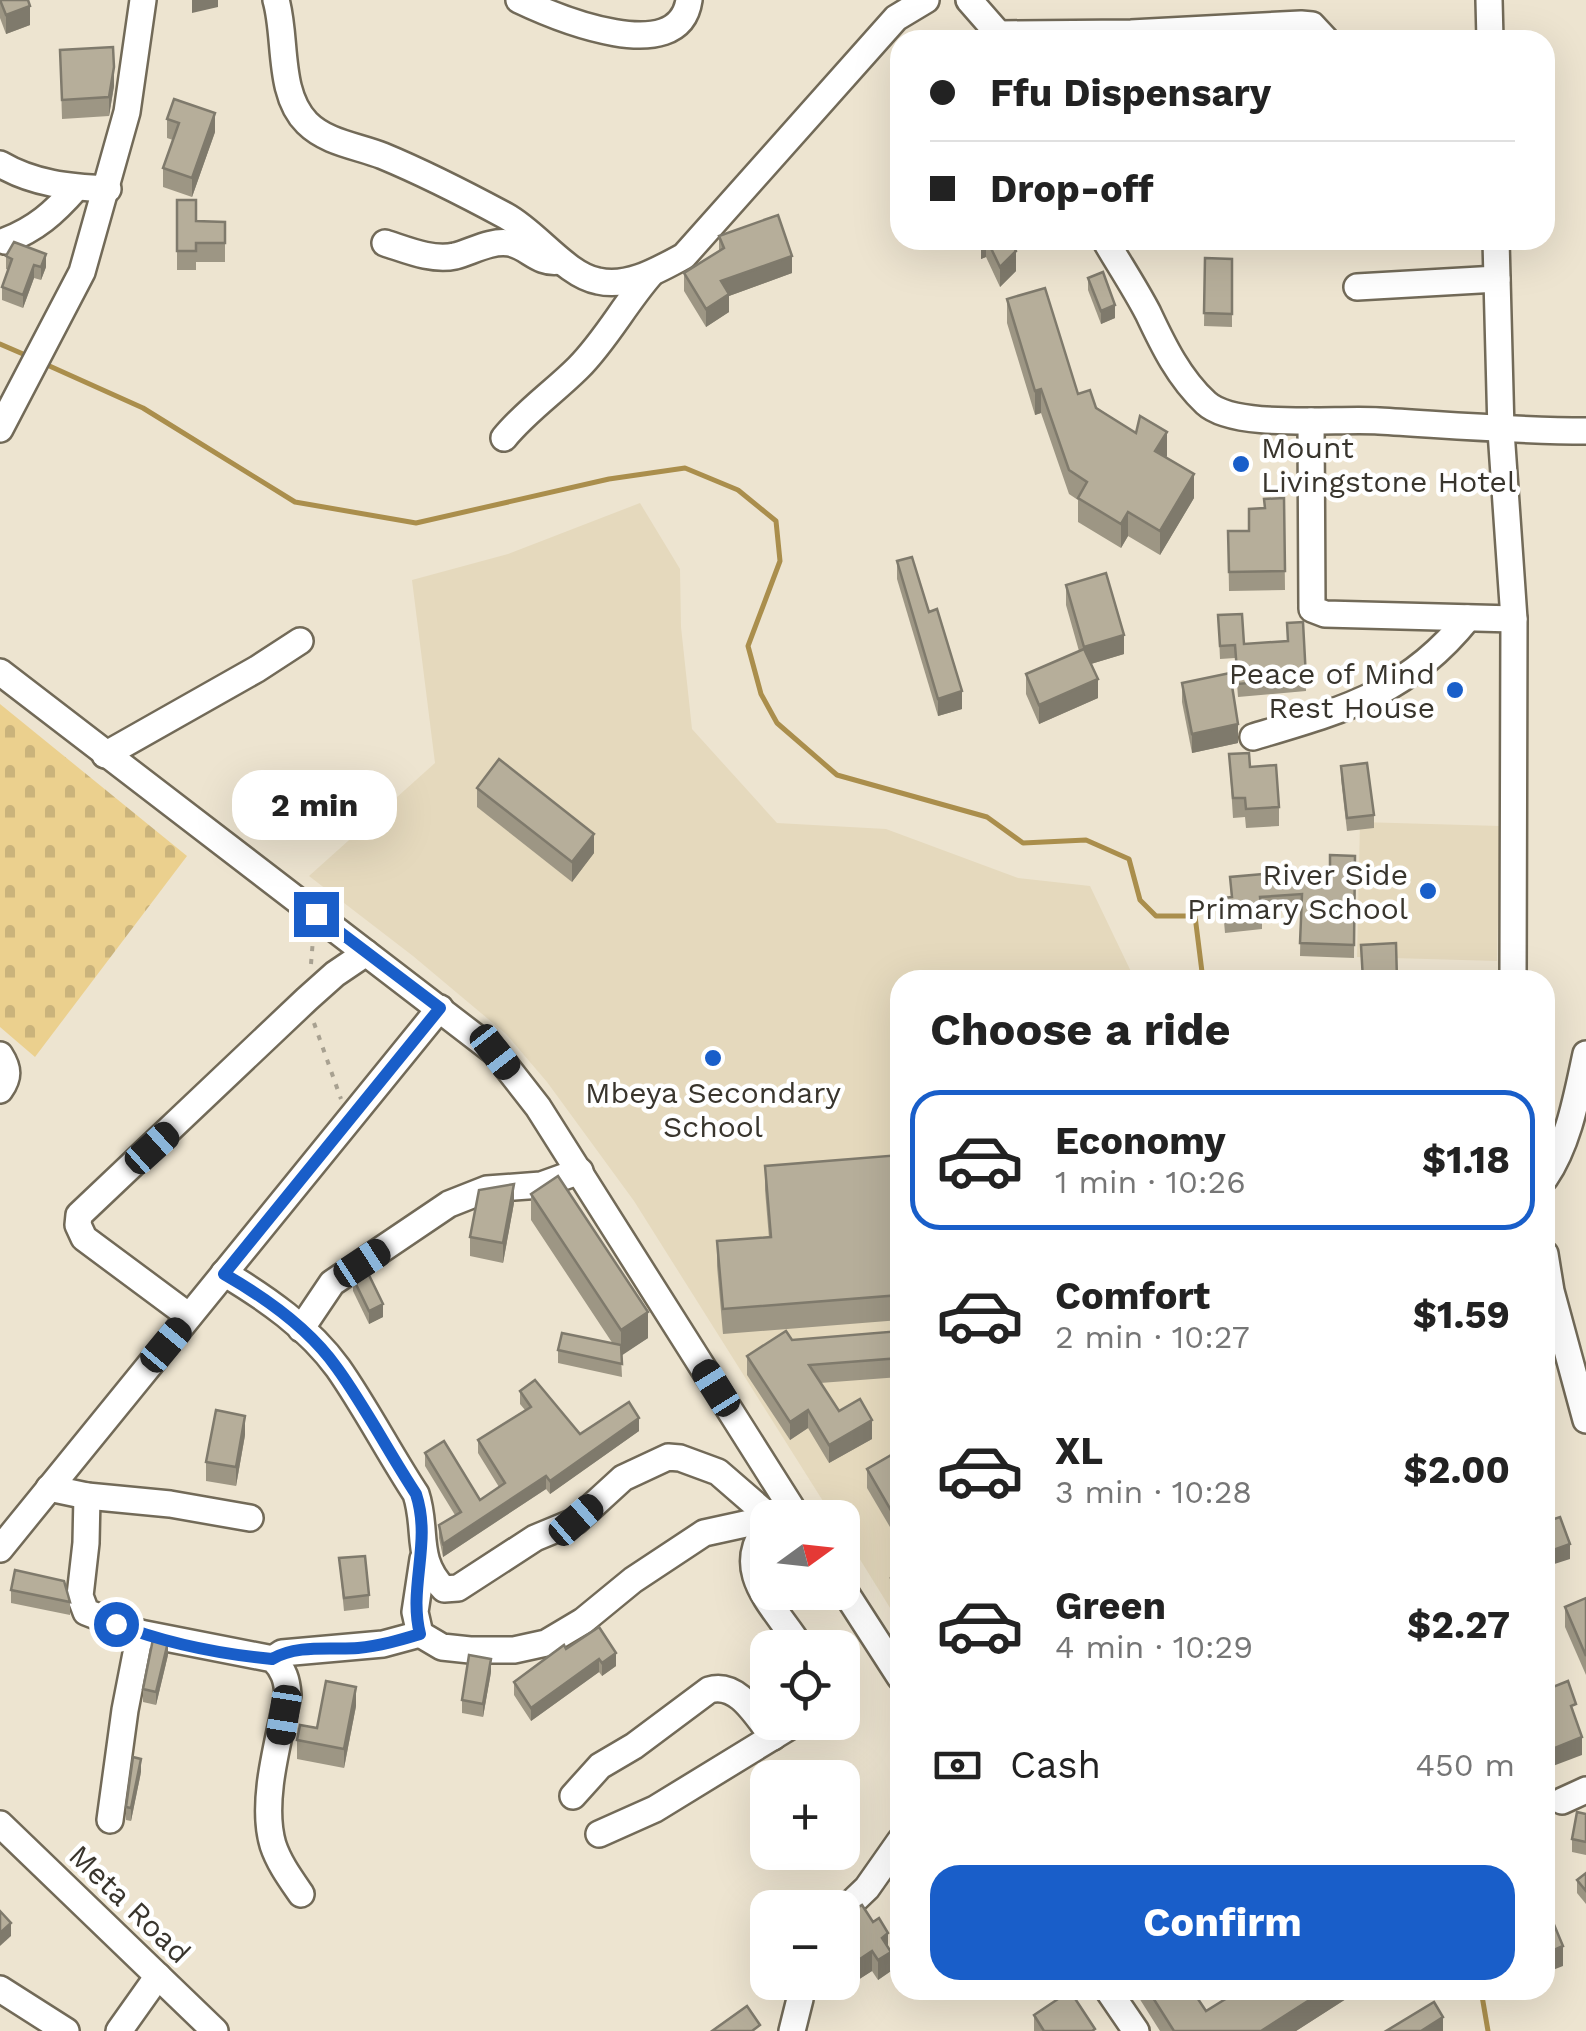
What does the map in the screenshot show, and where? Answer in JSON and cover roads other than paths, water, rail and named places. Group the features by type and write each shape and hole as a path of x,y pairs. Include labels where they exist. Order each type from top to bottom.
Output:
{"street":[{"path":"0,430 82,272 128,112 143,0"},
{"path":"276,0 288,87 294,105 308,124 336,142 382,156 509,218 538,237 560,261 596,281 614,283 650,274 684,256 896,18 926,0"},
{"path":"519,0 605,31 656,36 670,32 690,0"},
{"path":"969,0 996,30"},
{"path":"1489,0 1490,30"},
{"path":"1187,30 1300,24 1312,25 1317,30"},
{"path":"0,164 23,177 76,188 108,189"},
{"path":"4,241 29,232 53,214 76,188"},
{"path":"385,244 431,256 459,256 498,243 512,243 545,262 560,261"},
{"path":"1111,250 1147,311 1160,342 1206,404 1219,412 1238,417 1376,420 1501,431 1586,431"},
{"path":"1496,250 1501,431 1514,619 1513,970"},
{"path":"504,438 523,415 577,369 650,274"},
{"path":"1357,286 1497,279"},
{"path":"1311,421 1312,609 1325,614 1514,619"},
{"path":"1253,737 1397,685 1432,658 1468,618"},
{"path":"104,755 257,670 300,641"},
{"path":"0,672 495,1052 538,1106 580,1171 769,1500"},
{"path":"189,1316 84,1238 78,1225 80,1215 309,998 366,953"},
{"path":"0,1550 440,1008"},
{"path":"1555,1158 1564,1140 1586,1054"},
{"path":"0,1055 8,1071 0,1090"},
{"path":"301,1329 332,1283 450,1204 487,1189 542,1184 580,1171"},
{"path":"224,1274 263,1296 337,1367 416,1494 422,1514 423,1559 415,1612 420,1634"},
{"path":"1555,1305 1586,1420"},
{"path":"423,1559 440,1585 458,1588 518,1548 576,1520 623,1478 668,1457 718,1472 755,1500"},
{"path":"50,1488 250,1518"},
{"path":"87,1496 82,1607 86,1612 140,1633 272,1659 300,1651 383,1644 420,1634 442,1646 470,1650 514,1650 546,1643 583,1621 634,1580 704,1533 750,1524"},
{"path":"856,1610 890,1662"},
{"path":"110,1820 140,1633"},
{"path":"272,1659 287,1680 288,1695 269,1800 269,1826 283,1868 301,1894"},
{"path":"573,1796 600,1766 634,1746 708,1690 730,1690 750,1708"},
{"path":"600,1834 656,1810 768,1740"},
{"path":"1562,1801 1586,1790"},
{"name":"Meta Road","path":"0,1824 215,2031"},
{"path":"860,1895 890,1855"},
{"path":"120,2031 158,1976"},
{"path":"0,1989 66,2031"},
{"path":"792,2031 800,2000"},
{"path":"1115,2000 1136,2031"}],"waterway":[{"path":"0,344 30,357"},
{"path":"45,364 143,408 295,502 416,523 609,479 685,468 738,490 776,521 780,561 748,646 761,694 777,723 837,775 987,817 1023,843 1086,840 1129,859 1140,900 1156,916 1195,916 1202,970"},
{"path":"1483,2000 1488,2031"}],"place":[{"name":"Mount Livingstone Hotel","path":"1241,464"},
{"name":"Peace of Mind Rest House","path":"1455,690"},
{"name":"River Side Primary School","path":"1428,891"},
{"name":"Mbeya Secondary School","path":"713,1058"}]}
